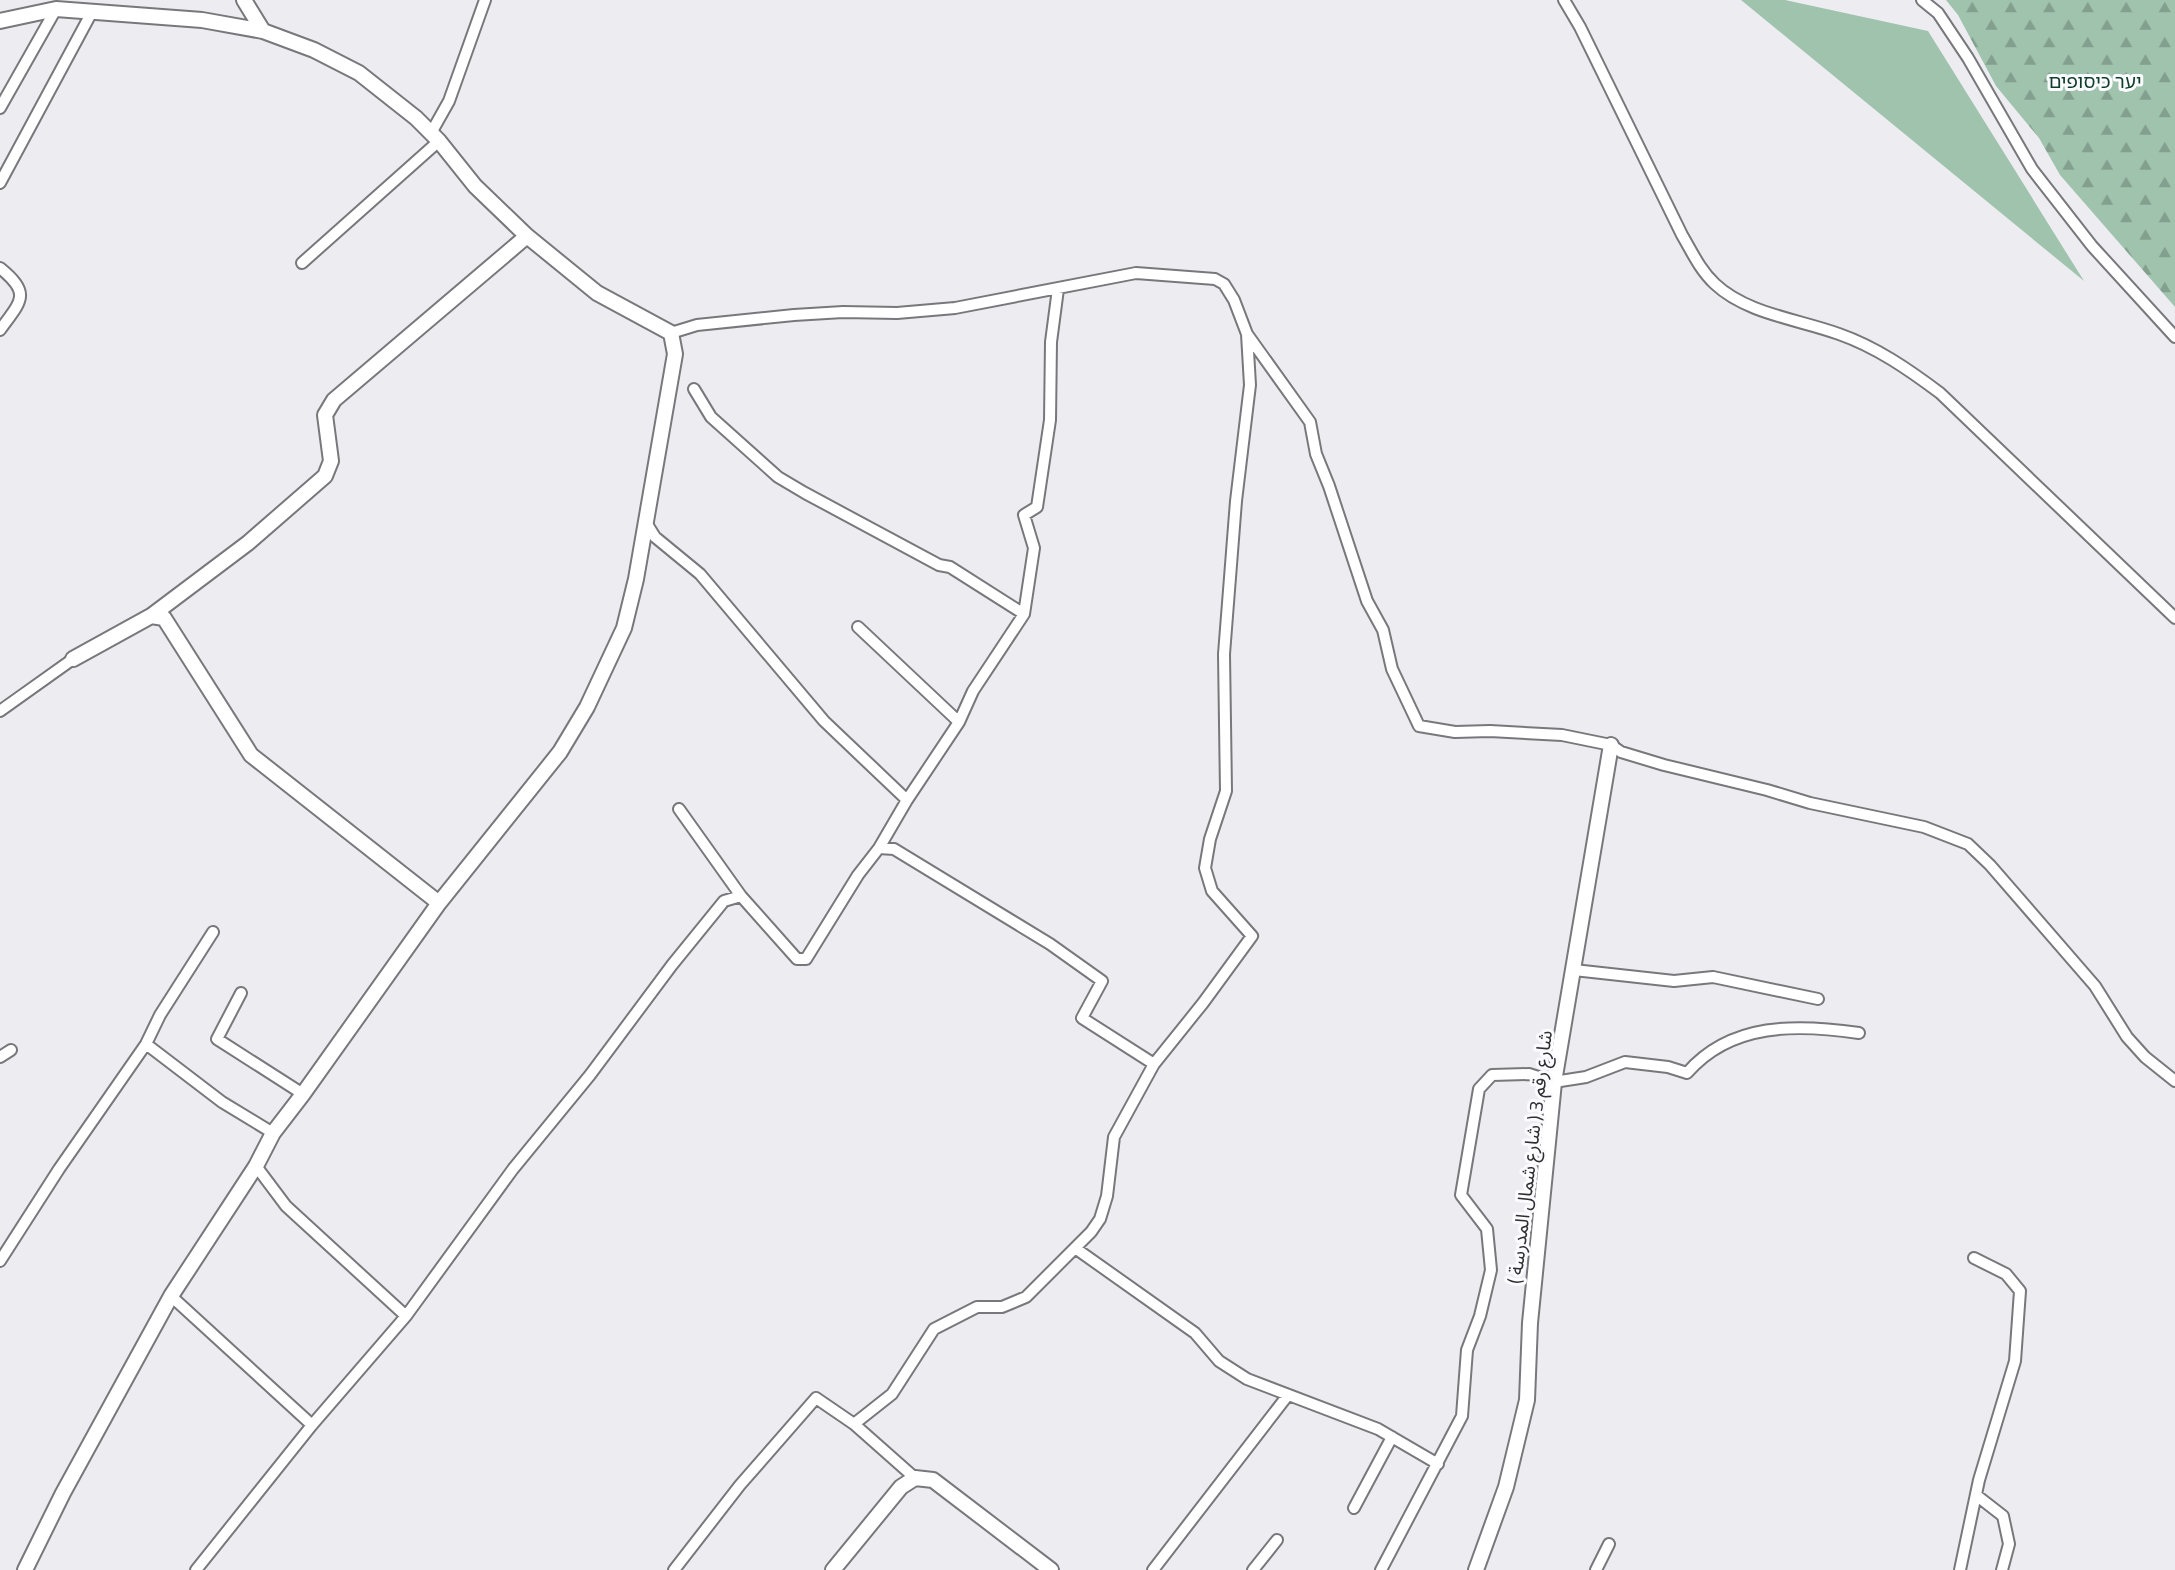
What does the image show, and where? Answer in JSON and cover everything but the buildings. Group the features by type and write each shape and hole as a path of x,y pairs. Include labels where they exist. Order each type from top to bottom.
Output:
{"street":[{"path":"244,0 263,32"},
{"path":"302,263 435,137 485,0"},
{"path":"1564,0 1580,27 1682,235 1701,268 1716,285 1744,302 1871,347 1906,368 1940,393 2175,618"},
{"path":"1924,1 1938,13 1968,58 2032,169 2092,246 2175,337"},
{"path":"0,108 56,9"},
{"path":"0,21 56,9 202,20 263,32 314,50 359,73 392,98 435,137 475,186 527,236 597,293 671,333 697,325 794,314 897,313 955,308 1136,273 1215,279 1224,284 1247,334 1310,422 1316,454 1367,601 1383,630 1392,669 1419,726 1455,732 1562,735 1611,745 1622,752 1664,765 1810,803 1924,827 1968,844 1990,865 2095,986 2127,1037 2145,1058 2175,1081"},
{"path":"0,183 93,10"},
{"path":"0,711 73,659 151,616 248,543 325,476 331,461 325,415 334,400 527,236"},
{"path":"0,268 17,282 20,300 0,330"},
{"path":"679,809 741,896 797,959 806,959 858,875 879,848 958,722 973,691 1024,614 1034,548 1024,516 1037,507 1050,421 1051,342 1058,289"},
{"path":"24,1570 171,1296 256,1166 273,1133 439,903 559,752 587,707 624,628 636,579 675,354 671,333"},
{"path":"854,1424 892,1394 934,1329 977,1307 1002,1307 1026,1297 1091,1232 1100,1219 1107,1196 1114,1137 1154,1064 1252,936 1212,891 1205,868 1210,839 1226,791 1224,654 1236,501 1250,385 1247,334"},
{"path":"694,389 711,417 778,477 939,565 950,567 1024,614"},
{"path":"645,522 655,537 700,574 824,721 907,800"},
{"path":"151,616 164,618 251,755 439,903"},
{"path":"858,627 958,722"},
{"name":"شارع رقم 3 ( شارع شمال المدرسة )","path":"1476,1570 1506,1487 1527,1400 1530,1323 1553,1082 1611,745"},
{"path":"879,848 894,849 1050,944 1102,981 1082,1017 1154,1064"},
{"path":"196,1570 312,1425 406,1316 513,1169 590,1075 672,965 724,901 741,896"},
{"path":"0,1261 59,1169 146,1044 160,1015 213,932"},
{"path":"1574,970 1674,981 1713,977 1818,999"},
{"path":"241,993 217,1039 303,1094"},
{"path":"1381,1570 1462,1416 1467,1350 1480,1316 1491,1270 1487,1229 1461,1195 1479,1089 1492,1074 1529,1074 1553,1082 1586,1077 1625,1062 1668,1067 1687,1073 1716,1048 1763,1030 1810,1027 1859,1033"},
{"path":"146,1044 222,1102 273,1133"},
{"path":"0,1057 11,1050"},
{"path":"256,1166 286,1206 406,1316"},
{"path":"1075,1248 1195,1333 1219,1361 1247,1379 1378,1429 1438,1464"},
{"path":"1960,1570 1976,1495 2015,1361 2020,1291 2006,1273 1974,1258"},
{"path":"171,1296 312,1425"},
{"path":"1153,1570 1288,1395"},
{"path":"674,1570 740,1485 816,1398 854,1424 915,1478 933,1480 1051,1570"},
{"path":"1354,1508 1392,1437"},
{"path":"833,1570 901,1487 915,1478"},
{"path":"1976,1495 2003,1516 2009,1544 2002,1570"},
{"path":"1253,1570 1277,1540"},
{"path":"1596,1570 1609,1544"}],"green space":[{"path":"1741,0 1785,0 1928,31 2084,281"},
{"name":"יער כיסופים","path":"1946,0 2175,0 2175,307 2060,175 2039,138 1996,86 1958,15"}]}
